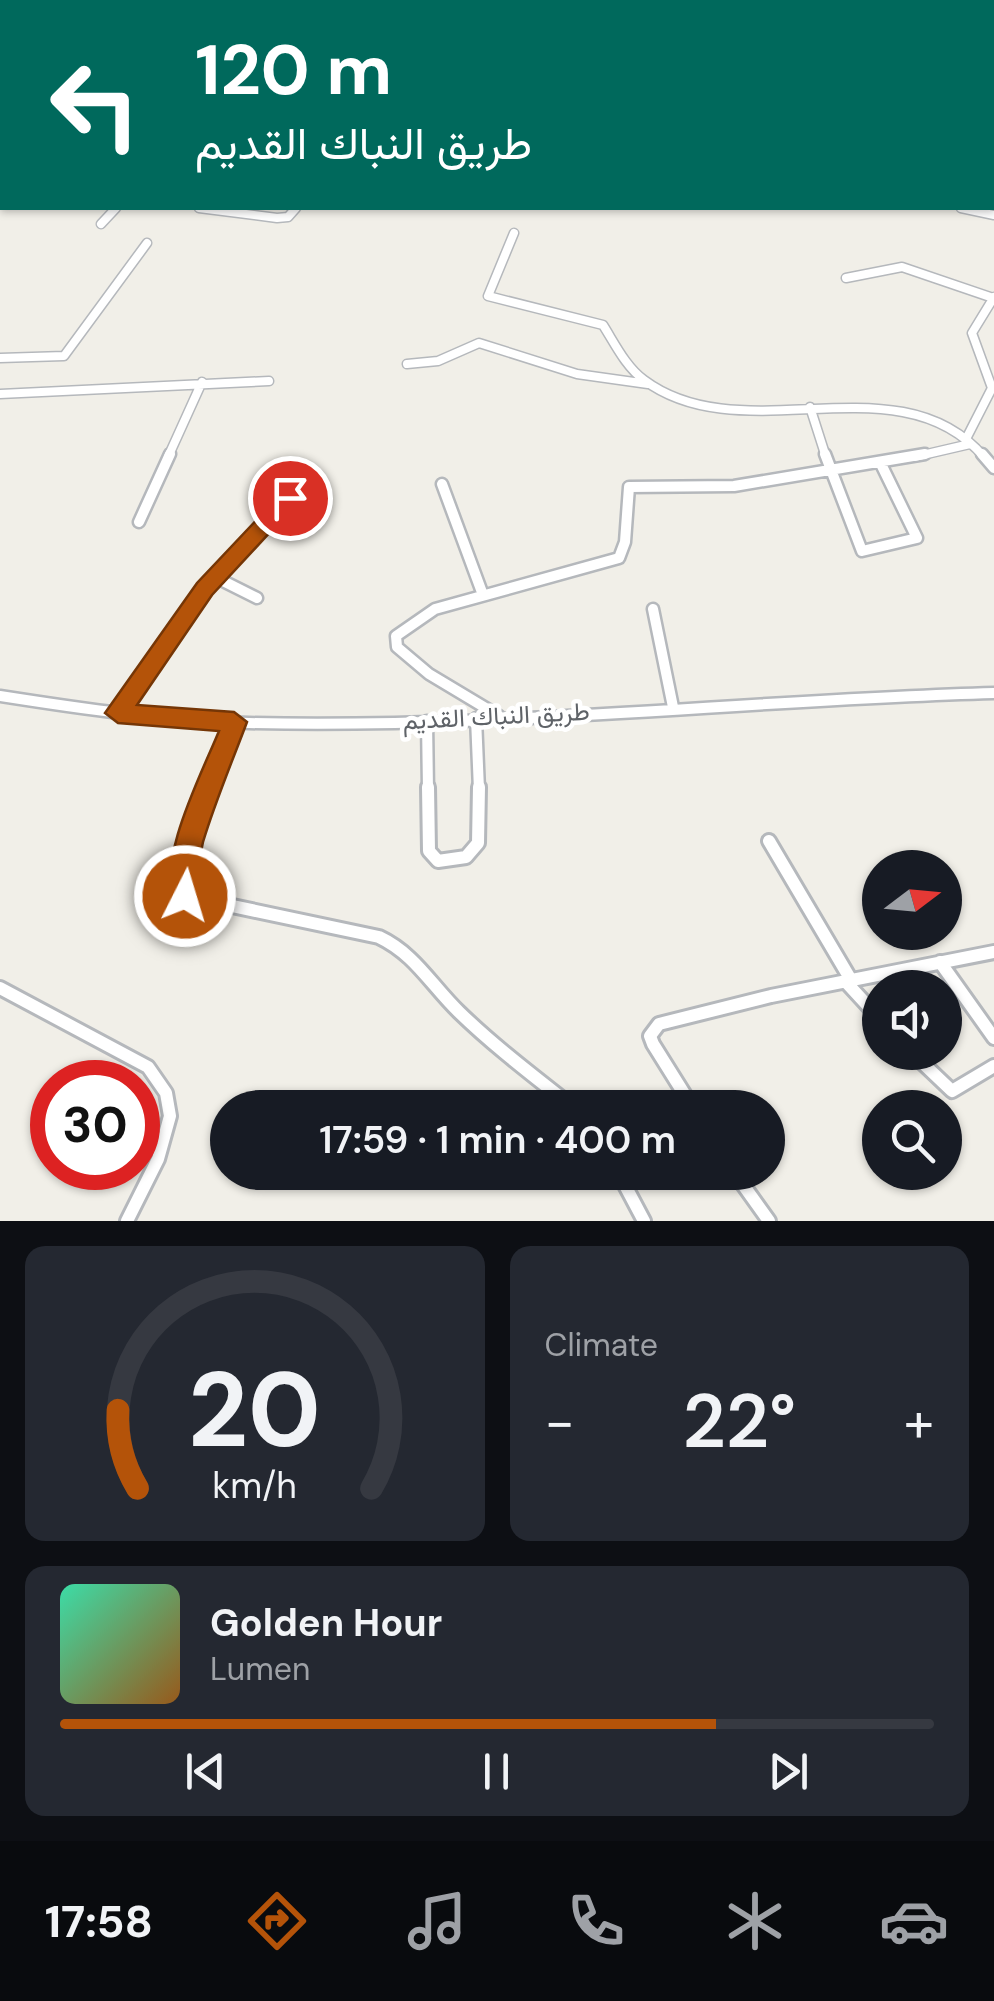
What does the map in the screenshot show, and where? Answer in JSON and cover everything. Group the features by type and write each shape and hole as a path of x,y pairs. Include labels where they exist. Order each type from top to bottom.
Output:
{"street":[{"path":"101,224 114,210"},
{"path":"215,210 277,218 294,210"},
{"path":"968,210 994,216"},
{"path":"514,232 488,296 600,323 628,364 648,384"},
{"path":"0,358 64,356 147,243"},
{"path":"500,717 428,674 397,646 396,636 416,618 483,594 618,558 626,546 627,490 633,485 734,486 881,464 968,440 989,407 992,388 969,334 977,314 994,298 902,267 846,278"},
{"path":"407,364 438,362 480,342 577,374 648,384 700,406 759,410 899,409 968,440 992,463"},
{"path":"0,394 94,392 202,382 270,382"},
{"path":"138,522 202,382"},
{"path":"810,407 859,549 912,542 918,532 881,464"},
{"path":"442,484 483,594"},
{"path":"118,713 215,577 290,498"},
{"path":"215,577 258,598"},
{"path":"653,608 673,707"},
{"name":"طريق النباك القديم","path":"0,696 118,713 234,722 427,720 994,694"},
{"path":"427,720 430,850 438,861 474,854 481,835 476,718"},
{"path":"234,722 190,842 182,878 185,896 379,937 404,947 423,964 454,1008 552,1090"},
{"path":"770,840 848,981 862,998"},
{"path":"681,1090 652,1044 652,1030 693,1014 994,952"},
{"path":"940,962 994,1038"},
{"path":"0,988 148,1067 166,1093 170,1116 158,1159 127,1221"},
{"path":"930,1070 952,1091 994,1066"},
{"path":"628,1190 644,1221"},
{"path":"746,1190 768,1221"}],"route":[{"path":"185,896 182,878 190,842 234,722 118,713 204,589 290,498"}]}
